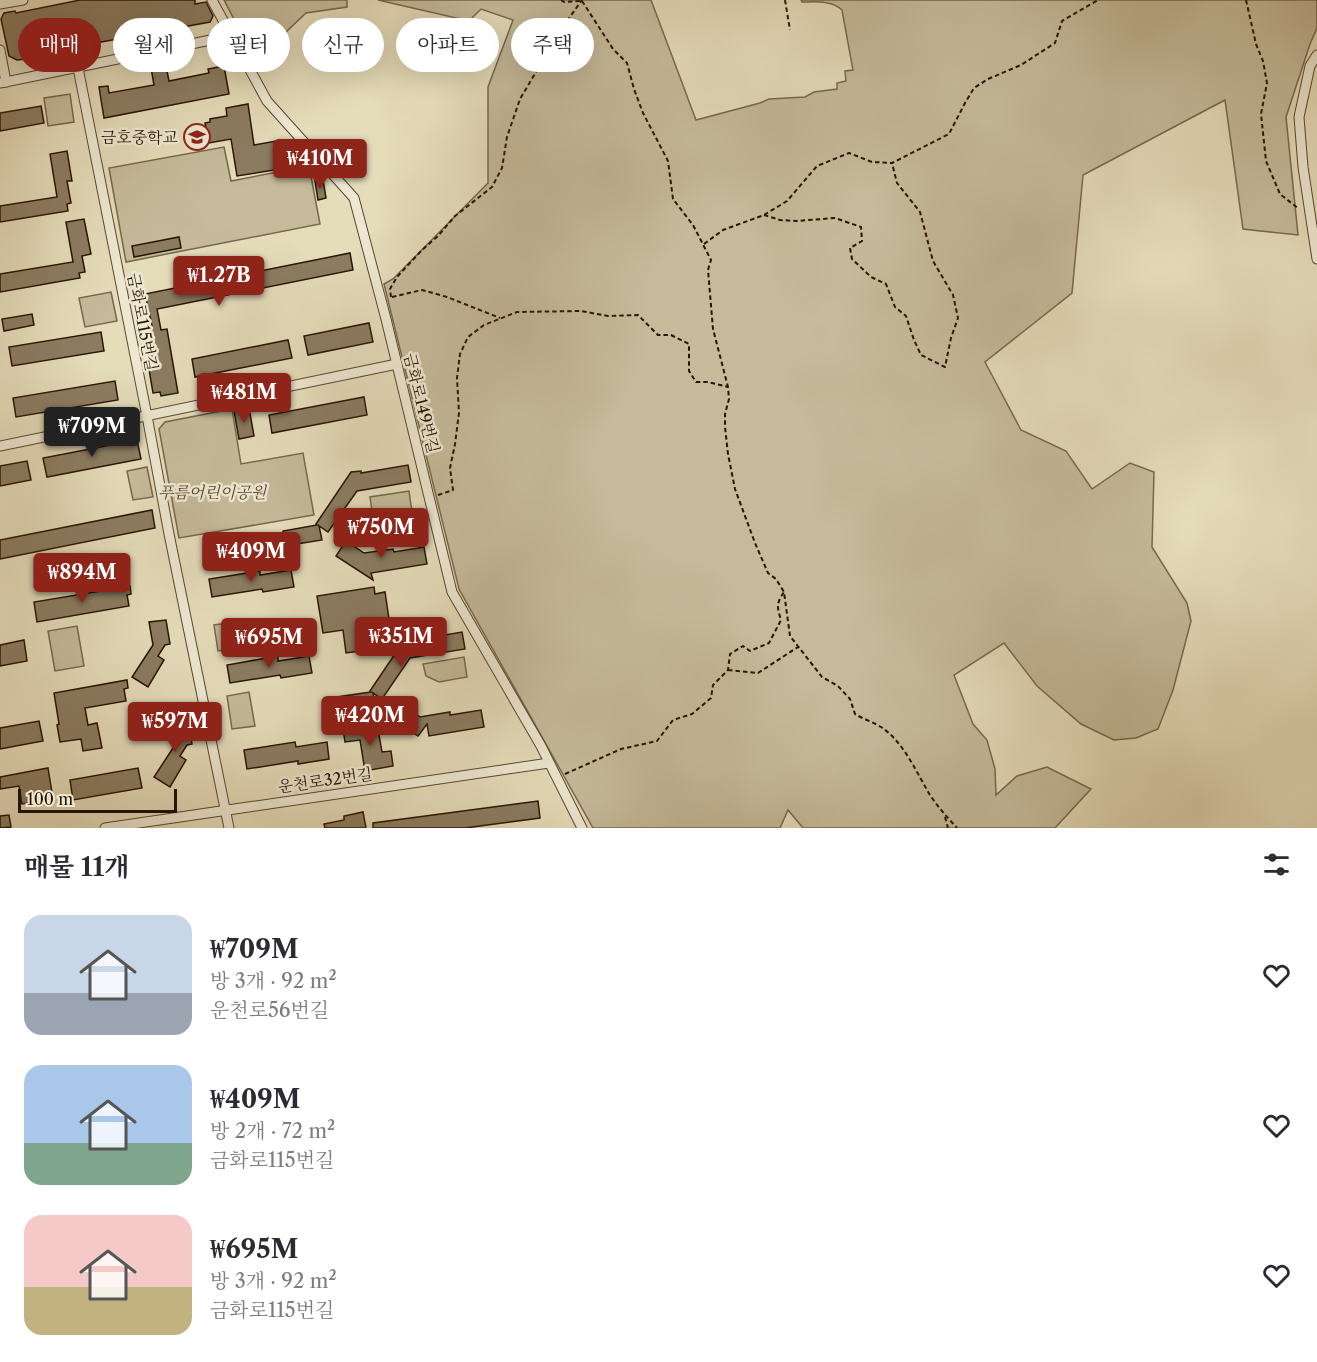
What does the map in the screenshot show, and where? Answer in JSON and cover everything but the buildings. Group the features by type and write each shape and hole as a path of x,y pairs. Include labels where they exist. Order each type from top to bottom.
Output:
{"street":[{"path":"0,4 23,0"},
{"name":"금화로149번길","path":"212,0 221,18"},
{"path":"101,63 207,41"},
{"path":"0,50 3,82 57,72"},
{"path":"1317,55 1310,66 1299,117 1303,166 1317,259"},
{"name":"금화로115번길","path":"79,72 229,828"},
{"name":"금화로149번길","path":"251,72 267,101 354,198 452,592 541,746 582,828"},
{"path":"0,446 397,364"},
{"name":"운천로32번길","path":"105,828 549,763"}],"path":[{"path":"561,0 564,2 582,0"},
{"path":"582,0 612,49 627,63 643,113 668,161 673,199 693,225 711,260 708,270 713,329 728,387 729,399 724,414 728,454 735,489 754,543 768,573 776,579 784,592 790,636 822,677 838,686 850,699 855,714 882,728 899,744 944,814 957,828"},
{"path":"501,318 422,290 391,297 390,289 397,277 455,216 492,187 502,168 507,137 520,99 562,28 582,0"},
{"path":"785,0 790,30"},
{"path":"704,244 723,230 764,215 787,201 817,166 849,153 872,162 892,163 949,134 974,88 988,79 1021,65 1055,43 1062,21 1098,0"},
{"path":"1246,0 1267,83 1261,114 1266,161 1280,194 1311,219"},
{"path":"764,215 780,220 796,221 836,218 861,226 862,241 850,248 852,259 871,277 886,284 895,308 906,316 921,355 945,367 958,318 953,296 933,261 920,212 897,183 892,163"},
{"path":"429,498 453,489 450,468 456,444 459,412 457,378 460,354 468,336 484,325 517,312 581,311 608,316 638,315 658,335 671,335 689,344 689,371 696,382 708,382 728,387"},
{"path":"557,778 621,748 657,741 674,720 692,714 711,698 713,685 728,670 730,654 743,646 750,651 769,643 781,620 777,608 784,592"},
{"path":"728,670 758,673 798,647"},
{"path":"944,814 948,828"}],"green space":[{"path":"224,0 347,0 347,7 306,13 290,28 290,18 233,18"},
{"path":"378,0 651,0 696,120 769,99 805,97 814,92 837,89 837,83 846,81 845,71 853,70 842,10 828,3 802,2 801,0 1317,0 1317,28 1286,117 1298,235 1243,229 1225,100 1083,175 1072,293 985,362 1021,430 1066,451 1092,489 1130,463 1154,472 1152,547 1187,603 1191,621 1173,690 1158,729 1136,738 1114,740 1081,724 1037,686 1004,643 954,675 973,724 987,740 995,769 996,795 1017,776 1047,767 1091,789 1055,828 803,828 788,810 780,828 593,828 459,589 384,284 393,279 488,183 488,87 494,72 499,72 499,58 511,25 511,72 594,72 594,18 511,19 481,9 472,18 456,18"},
{"path":"70,94 74,122 48,126 44,98"},
{"path":"224,147 231,181 309,166 320,224 126,262 109,168"},
{"path":"111,292 117,321 85,327 79,298"},
{"name":"푸름어린이공원","path":"232,409 241,464 303,453 314,515 179,538 159,429 165,422"},
{"path":"147,467 153,497 133,500 127,471"},
{"path":"409,491 412,512 373,518 370,497"},
{"path":"235,622 239,648 218,651 214,625"},
{"path":"77,626 84,666 55,671 48,631"},
{"path":"464,657 467,677 439,682 426,676 423,664"},
{"path":"249,692 255,726 232,729 227,696"}],"place":[{"name":"금호중학교","path":"197,137"}]}
